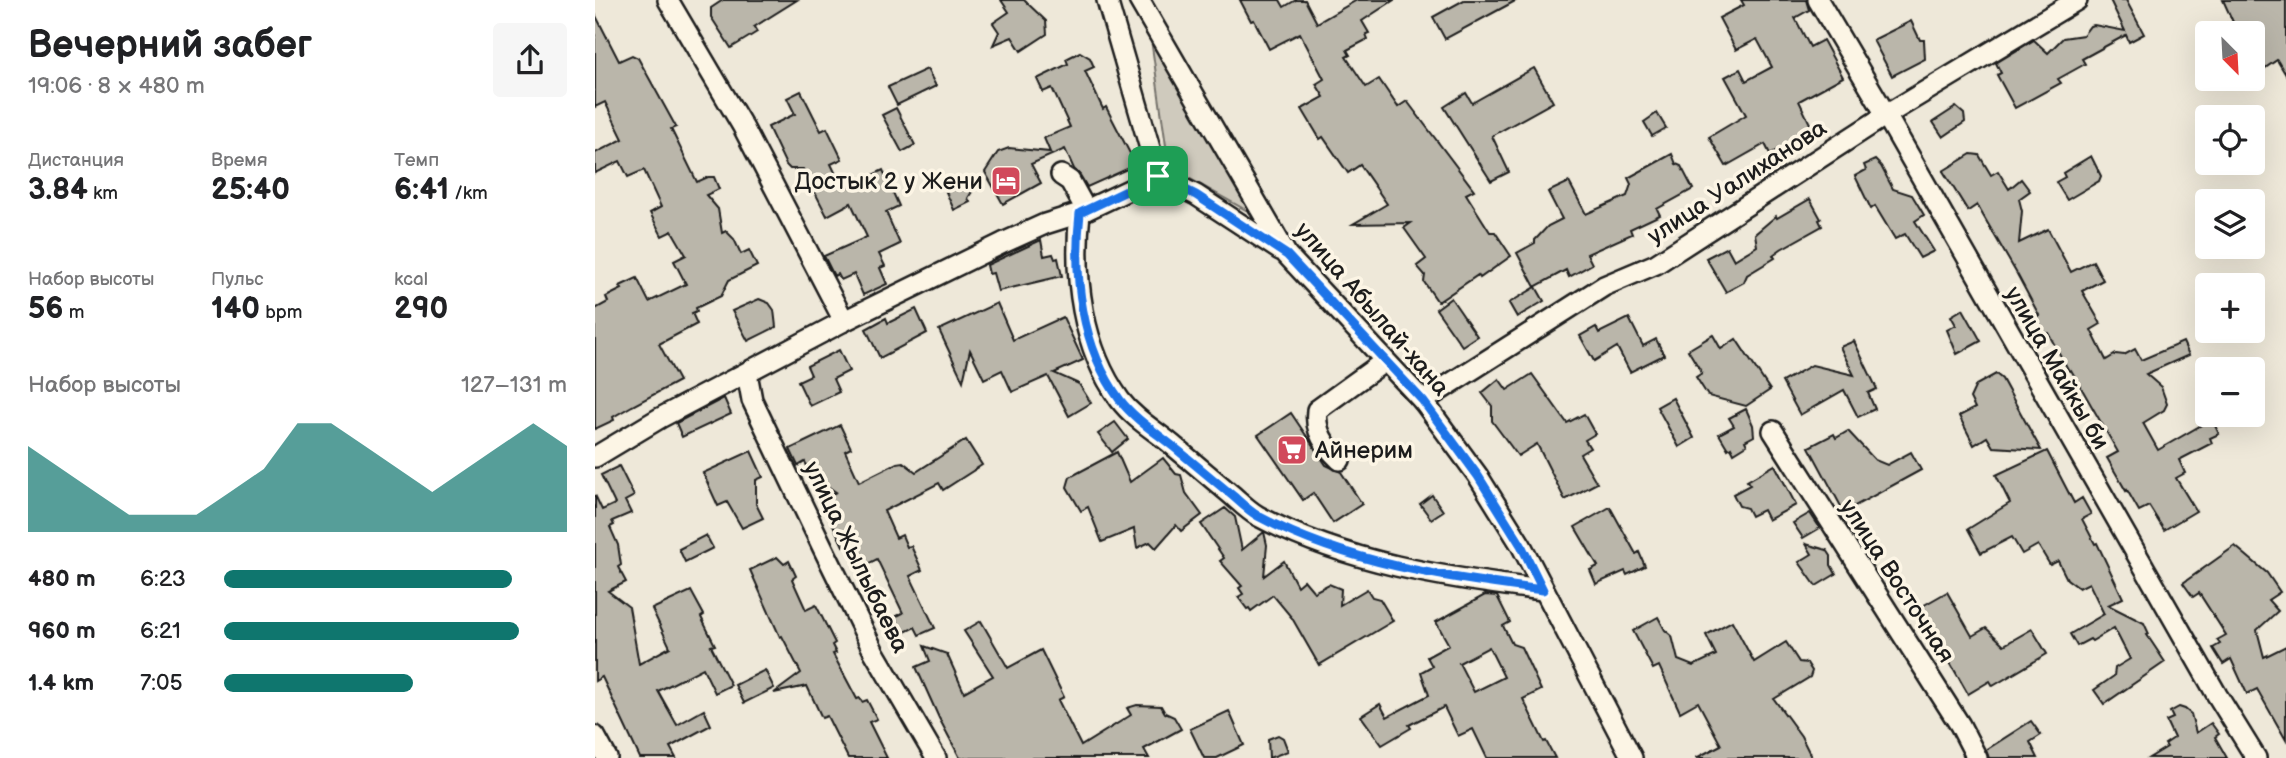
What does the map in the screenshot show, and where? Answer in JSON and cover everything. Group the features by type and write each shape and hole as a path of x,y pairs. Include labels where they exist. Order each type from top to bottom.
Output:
{"street":[{"path":"668,0 743,127 844,321"},
{"path":"1107,0 1158,176 1196,195 1287,255"},
{"name":"улица Абылай-хана","path":"1139,0 1287,255 1423,401 1478,476 1521,545 1632,758"},
{"name":"улица Майкы би","path":"1818,0 2217,695 2256,758"},
{"name":"улица Уалиханова","path":"1423,401 1604,286 1656,264 1886,115 2077,0"},
{"path":"1061,175 1070,181 1083,211 1076,247 1086,327 1099,366 1121,401 1146,426 1256,515 1340,551 1450,578 1543,590"},
{"path":"595,457 660,418 844,321 1024,233 1083,211 1158,176"},
{"path":"1340,460 1321,438 1315,424 1317,410 1385,360"},
{"name":"улица Жылыбаева","path":"747,373 752,400 874,652 936,758"},
{"name":"улица Восточная","path":"1773,431 1960,725 1976,758"},
{"path":"595,736 607,758"}],"shaded area":[{"path":"1150,32 1255,215 1169,167"}],"building":[{"path":"723,0 797,0 754,27 757,32 731,48 711,17 711,8"},
{"path":"1001,0 1024,0 1046,21 1047,34 1021,51 1012,37 993,45 999,32 993,23 1009,12"},
{"path":"1240,0 1280,0 1284,7 1296,0 1305,0 1317,23 1357,0 1394,0 1362,21 1369,33 1366,34 1368,39 1347,50 1350,55 1346,57 1366,87 1379,79 1398,107 1407,101 1474,190 1466,194 1490,232 1495,232 1511,256 1438,302 1424,282 1425,275 1417,266 1426,259 1404,228 1411,223 1353,224 1387,204 1360,165 1348,173 1323,137 1320,139 1302,109 1324,97 1316,84 1324,79 1300,33 1269,49"},
{"path":"1464,0 1517,0 1445,39 1433,17"},
{"path":"1741,0 1806,0 1809,10 1795,18 1810,47 1823,40 1843,77 1799,101 1813,130 1770,154 1765,144 1726,166 1709,137 1746,115 1725,77 1740,69 1746,81 1772,67 1757,39 1736,50 1719,18 1744,5"},
{"path":"2110,0 2126,0 2144,34 2129,42 2126,35 2082,59 2085,64 2058,79 2061,83 2015,108 1997,75 2001,73 1996,63 2034,40 2048,53 2063,38 2083,35 2094,25 2125,31"},
{"path":"2223,0 2286,0 2286,75 2277,60 2265,68 2265,21 2233,21"},
{"path":"595,14 619,61 632,55 638,58 676,127 671,129 697,182 714,177 719,189 706,195 718,209 722,233 726,231 734,239 741,254 749,250 757,266 729,280 721,296 696,308 697,311 692,313 697,324 659,344 679,381 595,429 595,309 608,302 606,297 622,289 620,286 637,278 649,302 686,284 674,261 686,255 672,231 662,236 650,213 661,207 644,170 628,177 620,161 595,173 595,153 623,139 605,102 595,107"},
{"path":"1911,21 1920,40 1924,40 1925,59 1892,76 1873,40"},
{"path":"1080,52 1090,58 1094,67 1085,71 1103,109 1106,107 1136,165 1087,187 1074,169 1065,149 1031,164 1041,183 1003,204 985,172 998,152 1009,148 1050,152 1044,138 1070,127 1052,88 1043,92 1037,79 1068,64 1066,59"},
{"path":"1534,68 1553,102 1492,136 1509,172 1491,181 1444,107 1466,93 1472,103"},
{"path":"927,69 936,86 897,105 888,87"},
{"path":"801,91 821,131 827,128 842,159 831,164 843,189 883,170 899,206 886,212 900,244 879,254 885,266 880,268 887,284 863,295 854,274 841,280 838,274 834,276 824,256 867,237 851,203 827,216 803,169 790,169 786,165 768,127 795,114 787,98"},
{"path":"1956,107 1964,114 1965,122 1943,137 1933,122"},
{"path":"896,108 915,145 902,152 882,115"},
{"path":"1657,113 1666,128 1652,136 1644,122"},
{"path":"1672,154 1693,189 1657,209 1660,215 1630,229 1632,234 1587,254 1592,264 1569,277 1566,270 1535,287 1517,253 1535,243 1548,226 1562,219 1548,192 1569,182 1586,214 1627,196 1631,184 1628,178"},
{"path":"1971,154 1979,155 1991,175 1998,171 2009,189 2021,179 2030,191 2019,199 2022,211 2019,243 2048,229 2071,272 2093,261 2103,280 2082,291 2101,324 2091,330 2106,360 2135,349 2141,360 2183,342 2189,355 2146,374 2161,387 2167,404 2164,410 2143,423 2158,450 2198,427 2216,427 2219,434 2210,438 2212,443 2179,460 2185,473 2176,478 2196,511 2164,530 2149,506 2139,511 2107,458 2118,452 2071,370 2069,371 2048,333 2038,338 2029,320 2039,315 2017,274 1977,205 1968,211 1943,171"},
{"path":"2091,156 2101,176 2099,181 2067,200 2056,182 2065,177 2063,173"},
{"path":"1875,160 1893,189 1912,195 1924,215 1915,221 1934,251 1920,258 1905,234 1895,239 1875,206 1871,209 1855,176 1866,170 1864,165"},
{"path":"959,185 975,187 968,198 970,202 954,210 946,192"},
{"path":"1810,199 1822,226 1781,249 1773,255 1775,258 1726,292 1706,258 1727,247 1734,260 1757,246 1755,234 1776,216 1777,218"},
{"path":"1041,240 1044,256 1053,254 1055,259 1058,258 1062,276 998,291 993,273 989,274 987,265"},
{"path":"1536,287 1544,301 1517,317 1509,303"},
{"path":"1451,298 1477,336 1462,346 1436,309"},
{"path":"759,299 769,303 774,310 776,327 748,341 732,311"},
{"path":"997,303 1013,340 1063,317 1083,360 1054,373 1079,384 1091,403 1069,416 1048,376 1012,392 1002,370 984,379 970,350 963,381 939,330"},
{"path":"916,309 927,333 880,358 866,329 886,318 888,323"},
{"path":"1963,309 1981,341 1957,354 1947,330 1956,325 1951,316"},
{"path":"1629,318 1643,346 1656,339 1664,355 1630,372 1617,347 1594,361 1580,336 1596,327 1599,333"},
{"path":"1713,335 1721,349 1736,339 1770,390 1746,406 1708,396 1696,377 1702,373 1688,350"},
{"path":"1854,341 1877,389 1868,393 1875,409 1858,417 1844,390 1800,415 1782,382 1812,365 1854,375 1840,347"},
{"path":"839,350 849,371 833,379 839,392 810,406 798,381 811,375 807,366"},
{"path":"1532,374 1567,423 1584,414 1595,434 1585,440 1590,448 1580,454 1597,483 1565,500 1537,444 1518,456 1492,421 1492,406 1482,393 1499,379 1507,390"},
{"path":"1996,374 2002,379 2041,450 1993,447 1987,437 1974,445 1959,416 1975,408 1970,398 1976,385"},
{"path":"724,398 731,414 682,437 676,423"},
{"path":"1673,398 1694,438 1679,447 1657,407"},
{"path":"1746,409 1753,425 1754,436 1745,441 1747,445 1734,453 1731,447 1728,449 1719,434 1734,426 1729,418"},
{"path":"1291,413 1326,465 1341,472 1362,504 1333,523 1313,493 1303,500 1258,435"},
{"path":"1115,422 1128,439 1112,452 1098,434"},
{"path":"840,425 851,448 845,451 859,482 897,463 903,462 916,472 966,440 982,465 943,490 939,483 884,511 896,538 902,535 907,547 911,546 922,570 910,576 935,628 919,635 915,627 903,633 895,617 903,613 877,559 860,568 848,543 843,546 821,499 836,492 812,476 805,462 798,466 790,449"},
{"path":"1848,431 1875,460 1887,465 1911,452 1921,470 1844,512 1809,447 1834,434 1836,438"},
{"path":"751,451 763,477 756,480 756,504 763,518 742,528 727,502 718,506 703,473"},
{"path":"2047,451 2074,503 2082,498 2091,514 2082,519 2095,544 2097,543 2123,598 2108,605 2144,623 2149,634 2147,635 2165,662 2104,704 2094,690 2114,676 2115,668 2130,659 2114,628 2077,646 2070,634 2104,614 2089,583 2079,588 2067,579 2058,561 2050,565 2038,545 2022,554 2012,537 1981,553 1968,529 2010,503 1996,475"},
{"path":"1117,452 1130,482 1163,458 1176,474 1181,475 1186,493 1202,515 1181,531 1176,525 1156,548 1150,542 1137,548 1134,529 1102,542 1088,507 1081,511 1067,487 1070,477"},
{"path":"1775,465 1796,505 1768,520 1763,510 1751,516 1747,508 1739,506 1733,494 1750,485 1747,481"},
{"path":"619,466 634,496 625,501 631,513 612,521 614,525 610,527 618,545 621,565 618,567 626,582 608,591 629,607 639,664 670,647 652,609 691,591 704,615 701,617 715,645 711,646 731,685 715,693 703,668 658,691 677,725 704,710 711,725 670,747 676,758 640,758 602,677 595,681 595,495 602,510 615,504 601,475"},
{"path":"1432,495 1443,511 1431,519 1420,504"},
{"path":"1610,507 1645,566 1627,575 1625,571 1596,584 1590,570 1598,566 1575,527"},
{"path":"1225,508 1235,517 1242,550 1264,532 1267,545 1264,576 1284,561 1297,586 1304,580 1314,592 1329,584 1341,589 1340,605 1367,589 1372,597 1380,599 1393,621 1319,665 1292,618 1273,595 1251,611 1238,597 1243,594 1239,588 1242,586 1220,561 1224,558 1201,524"},
{"path":"1810,513 1820,528 1803,538 1793,523"},
{"path":"706,535 713,548 685,562 679,549"},
{"path":"1806,544 1827,550 1836,574 1816,586 1799,562 1812,554"},
{"path":"2235,546 2267,573 2280,592 2268,600 2278,611 2257,630 2264,657 2286,646 2286,740 2257,689 2247,694 2231,659 2223,664 2213,648 2220,644 2217,640 2226,635 2199,593 2193,597 2183,583"},
{"path":"777,557 784,564 789,561 796,576 792,579 806,610 816,605 835,643 832,645 836,653 833,654 857,699 860,698 862,702 867,700 877,719 869,722 887,758 848,758 827,716 822,718 807,686 774,693 801,673 782,636 780,637 750,570"},
{"path":"1947,592 1972,636 1986,628 2004,645 2032,629 2047,654 1993,686 1990,681 1968,694 1919,608"},
{"path":"1485,595 1497,596 1510,622 1503,626 1512,644 1521,647 1541,690 1523,699 1555,758 1487,758 1473,729 1458,736 1444,707 1409,725 1411,728 1382,745 1361,716 1380,704 1387,717 1429,695 1421,672 1432,666 1427,657 1449,645 1436,622","holes":["1489,647 1504,677 1474,692 1459,663"]},
{"path":"1658,617 1672,636 1678,660 1693,666 1716,655 1706,635 1732,621 1754,662 1786,642 1799,662 1807,663 1812,671 1810,677 1774,699 1801,736 1812,758 1696,758 1721,745 1698,702 1680,712 1659,666 1653,669 1633,631"},
{"path":"981,621 1008,668 1041,650 1064,697 1058,700 1081,746 1131,715 1127,708 1137,705 1161,706 1165,713 1174,717 1181,729 1144,749 1149,758 960,758 916,667 930,661 924,646 947,654 964,692 993,676 964,631"},
{"path":"765,670 774,688 744,703 735,685"},
{"path":"2179,707 2191,714 2196,733 2211,723 2219,734 2215,737 2227,758 2149,758 2167,747 2165,744 2174,738 2166,721 2173,718 2170,712"},
{"path":"1229,711 1244,745 1217,758 1204,758 1190,729"},
{"path":"2031,721 2041,735 2030,742 2038,758 1989,758 1986,750"},
{"path":"1278,735 1283,738 1288,751 1269,758 1268,739"}],"place":[{"name":"Достык 2 у Жени","path":"1006,181"},
{"name":"Айнерим","path":"1292,450"}],"route":[{"path":"1158,176 1196,195 1287,255 1423,401 1478,476 1521,545 1543,590 1450,578 1340,551 1256,515 1146,426 1121,401 1099,366 1086,327 1076,247 1080,213 1158,176"}]}
